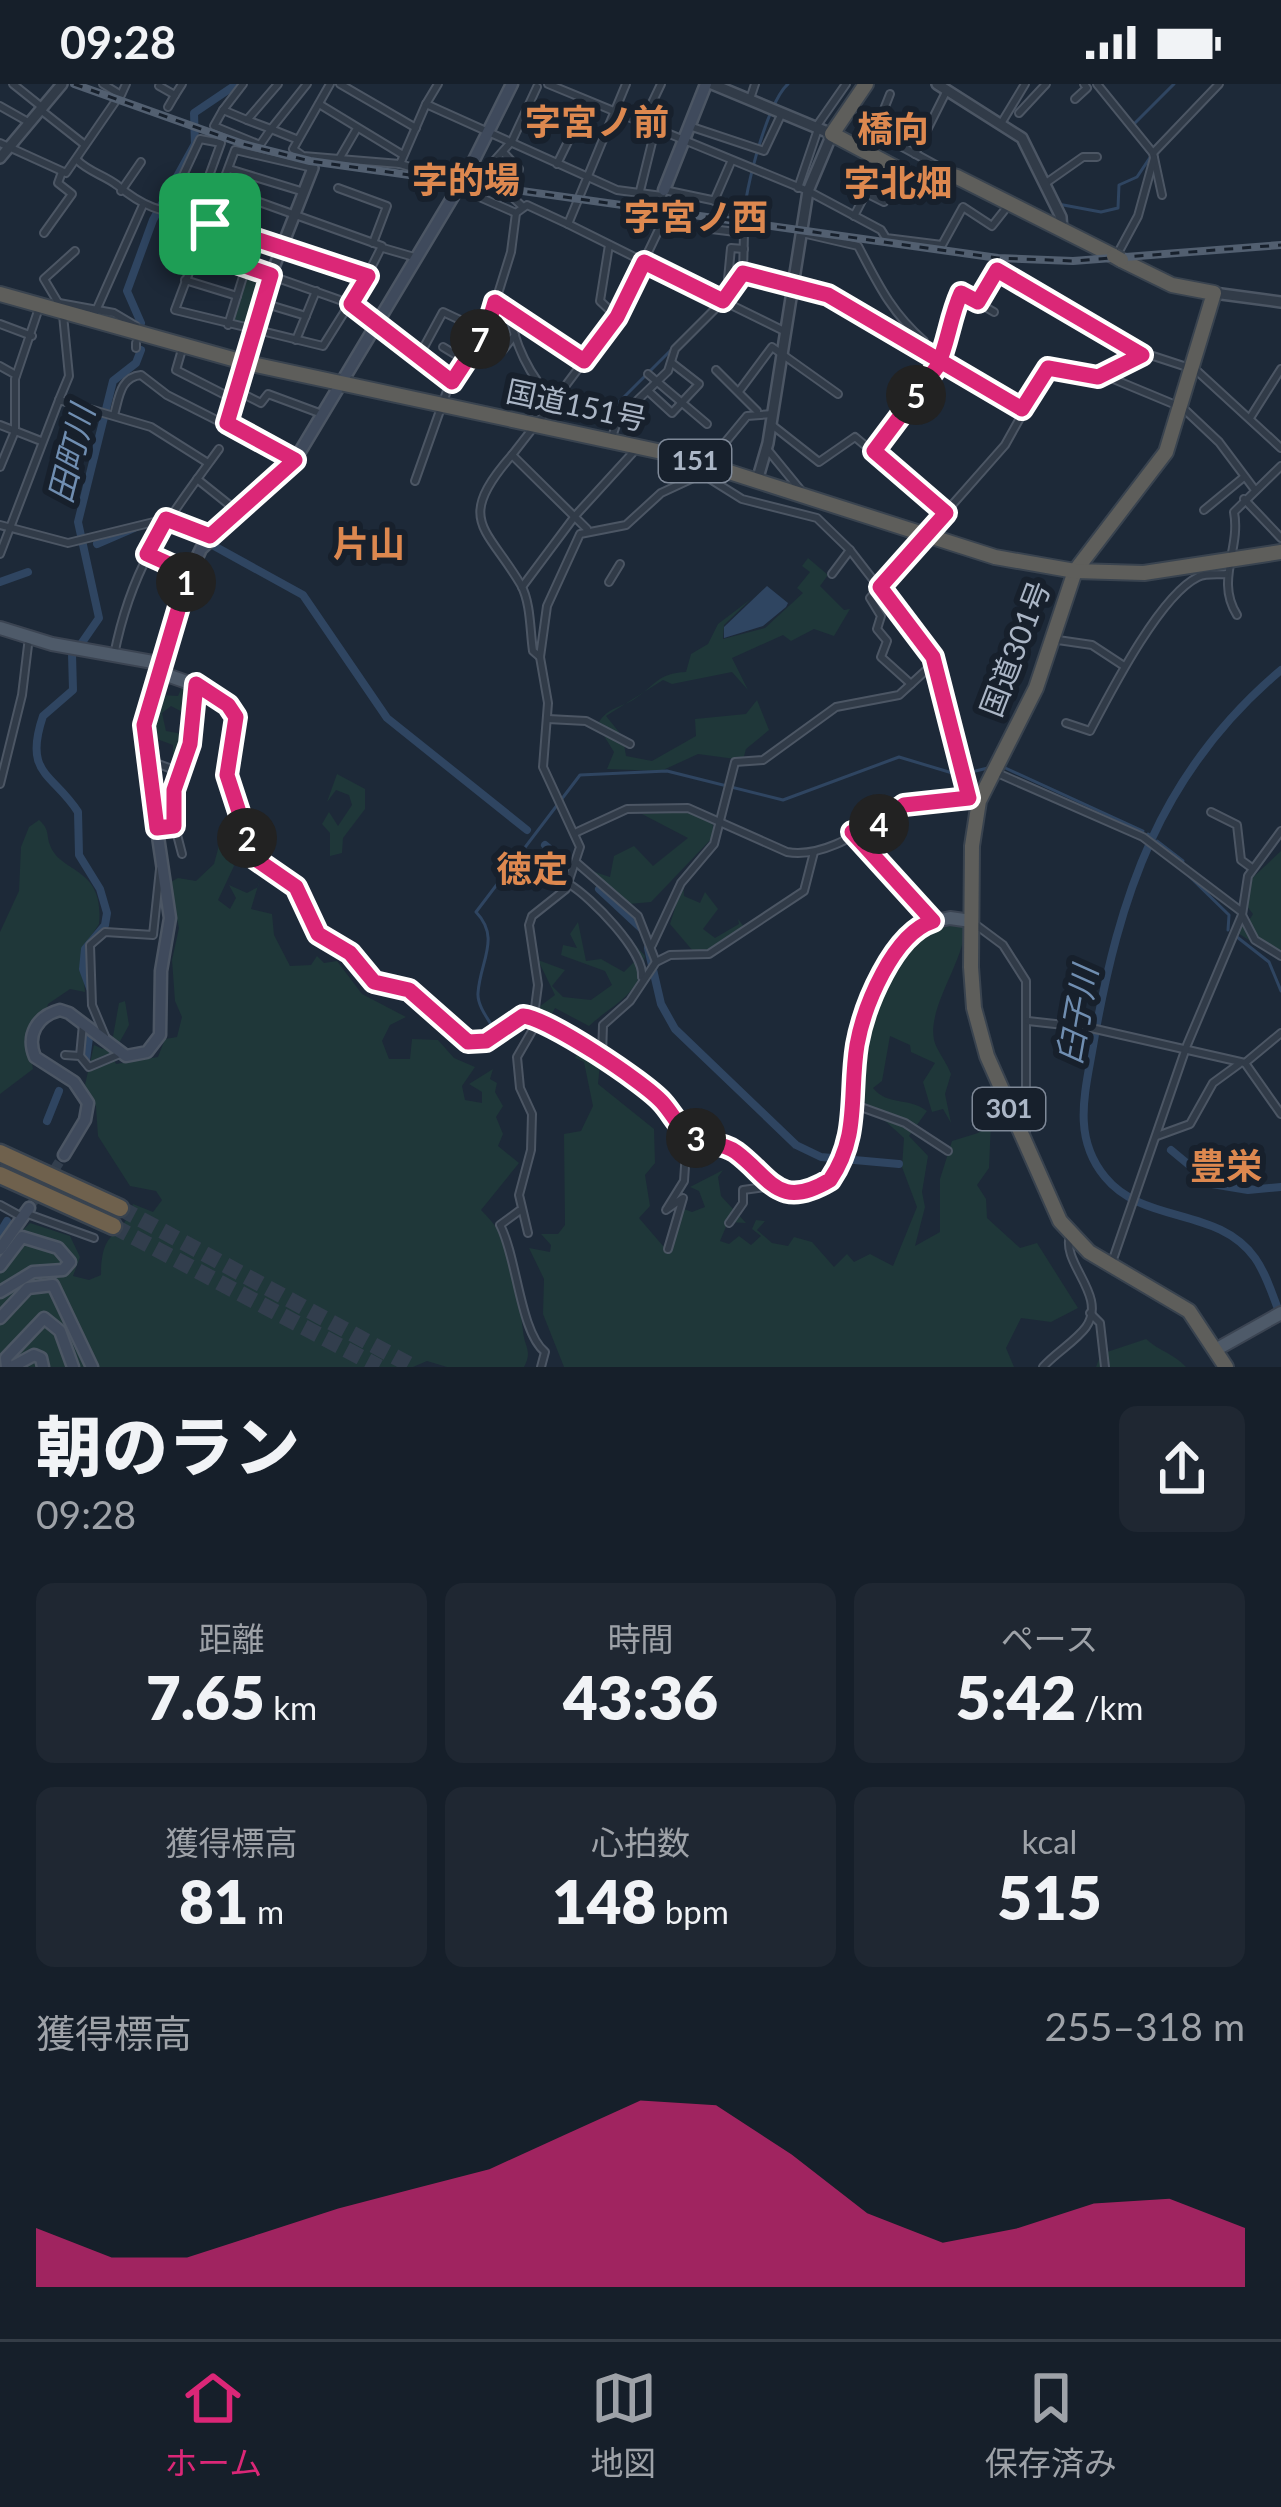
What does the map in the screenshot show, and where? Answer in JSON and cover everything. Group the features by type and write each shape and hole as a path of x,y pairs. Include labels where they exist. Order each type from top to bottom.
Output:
{"highway":[{"path":"866,84 822,130 915,178 943,173 1172,285 1214,293"},
{"name":"国道151号","path":"2,291 248,363 707,464 995,557 1075,571 1144,573 1228,567 1281,552"},
{"name":"国道301号","path":"1214,293 1160,463 1075,571 1029,705 974,800 971,921 977,1025 1026,1148 1070,1235 1111,1265 1178,1301 1226,1367"},
{"path":"0,1153 116,1217 0,1175"}],"main road":[{"path":"64,1155 86,1120 88,1102 74,1082 35,1057 32,1038 42,1019 60,1010 85,1023 119,1054 147,1052 160,1035 161,971 170,919 144,725 189,573 207,539 295,460 461,184 512,84"},
{"path":"664,190 709,84"},
{"path":"0,628 162,669 228,705 236,717 227,775 254,858 296,887 318,934 350,953 374,982 409,990 468,1042 486,1041 523,1016 535,1017 602,1056 656,1096 689,1135 734,1150 767,1185 797,1192 832,1178 854,1129 861,1029 888,966 917,927 933,921 971,921"},
{"path":"0,1249 25,1213"},
{"path":"0,1266 22,1237 41,1239 70,1262 63,1270 33,1272 0,1292"},
{"path":"0,1318 28,1288 52,1285 92,1367"},
{"path":"1217,1349 1278,1315"},
{"path":"43,1367 41,1358 34,1355 9,1367 6,1358 44,1318 60,1331 74,1367"}],"street":[{"path":"14,84 85,145"},
{"path":"0,158 4,144 43,110 62,84"},
{"path":"103,84 121,94 126,84"},
{"path":"168,107 182,84"},
{"path":"243,84 214,126 260,145 307,84"},
{"path":"248,120 278,84"},
{"path":"331,84 292,149 338,161 401,159"},
{"path":"340,84 416,128"},
{"path":"401,159 438,84"},
{"path":"548,84 803,190 886,238 942,245 962,207 992,226 1009,204"},
{"path":"568,224 626,84"},
{"path":"642,124 661,84"},
{"path":"709,84 822,130"},
{"path":"750,99 755,84"},
{"path":"750,501 767,449 802,233 803,190 822,130 843,88 830,84"},
{"path":"1003,122 1026,84 1038,92"},
{"path":"1019,113 1046,84"},
{"path":"1075,99 1087,88 1084,84"},
{"path":"1097,84 1153,155 1162,194"},
{"path":"1115,257 1130,237 1153,155 1219,84"},
{"path":"157,85 175,95"},
{"path":"461,184 475,182 512,140 535,85"},
{"path":"915,154 942,87 1003,122 1029,148 1055,203 1062,231"},
{"path":"890,94 873,128 943,173"},
{"path":"557,164 588,101"},
{"path":"4,144 70,172 115,102"},
{"path":"319,104 416,169"},
{"path":"426,104 588,178 639,195 662,196 664,190 726,203 726,214 739,217"},
{"path":"0,106 30,123"},
{"path":"755,171 775,109"},
{"path":"223,110 298,139"},
{"path":"689,126 762,150"},
{"path":"338,161 356,130"},
{"path":"639,195 656,130"},
{"path":"160,212 200,139 221,143 209,176 184,216"},
{"path":"714,201 735,141"},
{"path":"227,423 239,397 254,331 271,275 314,168 238,148 176,311 254,331 327,345 383,248"},
{"path":"415,481 452,382 481,338 495,302 519,210 511,196 519,169 503,152"},
{"path":"1046,183 1083,157 1097,157"},
{"path":"76,160 142,205 212,220 368,276"},
{"path":"121,191 141,162"},
{"path":"229,169 304,192"},
{"path":"854,216 866,193 884,202 901,171"},
{"path":"44,233 72,194 59,185 62,172"},
{"path":"461,184 519,210 568,224 786,332"},
{"path":"338,188 387,206 373,243"},
{"path":"223,189 416,258"},
{"path":"96,312 142,205"},
{"path":"540,657 533,651 522,587 481,530 481,504 512,455 617,317 662,223 742,232 743,273 675,349 657,382 618,419 611,440"},
{"path":"802,233 858,246 874,285 903,324 924,341 923,350"},
{"path":"609,244 600,301 617,317"},
{"path":"736,283 728,279 731,248 744,249"},
{"path":"198,250 351,304 452,382"},
{"path":"0,554 3,526 69,376 60,308 44,279 75,251"},
{"path":"228,325 246,267"},
{"path":"978,302 1001,270 1142,355 1192,368 1281,448"},
{"path":"743,273 828,295 1022,409"},
{"path":"185,280 237,296"},
{"path":"296,340 316,291"},
{"path":"874,451 941,359 944,336 961,293 994,312"},
{"path":"1214,293 1281,302"},
{"path":"495,302 584,361"},
{"path":"262,303 305,316"},
{"path":"0,467 15,431 16,375 40,305"},
{"path":"60,308 131,319 136,326"},
{"path":"509,308 515,335 536,382 554,400"},
{"path":"418,358 442,312 460,320 463,332 503,350 515,335"},
{"path":"0,324 32,336"},
{"path":"183,346 176,370 239,397 261,403 268,394 322,414"},
{"path":"443,346 466,361"},
{"path":"740,391 772,346 838,394"},
{"path":"1106,376 1142,355"},
{"path":"648,391 672,413 683,400 699,380 671,363"},
{"path":"0,366 16,375"},
{"path":"911,684 880,657 887,641 876,626 881,616 871,598 1005,446 1048,368 1106,376 1180,406 1219,442 1255,490"},
{"path":"1250,418 1281,369"},
{"path":"716,370 819,462 852,436 946,513"},
{"path":"108,414 119,393 140,374 167,395 295,460"},
{"path":"648,374 707,424"},
{"path":"59,400 152,427 208,463"},
{"path":"707,464 757,411"},
{"path":"0,425 42,442"},
{"path":"522,587 575,515 638,446"},
{"path":"114,655 132,578 219,448"},
{"path":"767,449 804,496"},
{"path":"512,455 587,529"},
{"path":"1237,615 1228,567 1234,512 1281,466"},
{"path":"528,1233 519,1211 532,1114 520,1088 517,1057 535,1017 539,976 530,920 569,884 577,862 577,832 543,767 548,719 540,657 550,598 572,546 587,529 626,525 661,493 696,475 707,475 750,501 818,518 880,587 934,662 974,800 904,805 877,825 814,852 787,852 693,808 632,809 603,816 577,832"},
{"path":"1204,510 1244,477"},
{"path":"197,479 237,511"},
{"path":"1244,500 1281,538"},
{"path":"3,526 61,542 165,523 207,539"},
{"path":"832,574 850,550"},
{"path":"147,554 189,573"},
{"path":"609,582 620,564"},
{"path":"1066,723 1090,731 1124,666 1177,593 1199,576 1228,567"},
{"path":"0,784 22,695 29,638"},
{"path":"1051,639 1092,645 1124,666"},
{"path":"652,945 681,883 709,851 721,824 735,763 763,760 836,707 866,698 892,698 934,662"},
{"path":"182,854 174,826 174,790 183,773 196,684"},
{"path":"548,719 586,721 630,744"},
{"path":"145,759 183,773"},
{"path":"993,769 1148,840 1242,913 1255,940 1281,956"},
{"path":"1211,812 1237,825 1241,860 1252,868"},
{"path":"157,828 174,826"},
{"path":"1111,1265 1186,1049 1242,913 1252,868 1281,831"},
{"path":"852,832 933,921"},
{"path":"602,1056 603,1025 630,1001 654,964 670,955 709,954 736,933 767,920 804,891 814,852"},
{"path":"577,862 638,916 652,945 654,964"},
{"path":"104,1044 92,1005 90,944 105,932 153,935 163,865"},
{"path":"569,884 609,917 641,964 643,981"},
{"path":"971,921 1003,945 1023,971 1028,1021 1026,1148"},
{"path":"1028,1021 1096,1029 1242,1064 1264,1083 1281,1114"},
{"path":"80,1056 85,1023"},
{"path":"1154,1137 1190,1124 1214,1083 1281,1033"},
{"path":"65,1055 80,1056 89,1067 119,1054"},
{"path":"855,1104 905,1123 948,1151"},
{"path":"668,1250 670,1228 684,1199 680,1196 666,1210 684,1181 682,1156 689,1135"},
{"path":"729,1223 743,1203 743,1190 767,1185"},
{"path":"0,1204 94,1238"},
{"path":"519,1211 500,1225 522,1287 528,1330 545,1352 542,1367"},
{"path":"1043,1367 1087,1326 1090,1313 1090,1291 1071,1254 1070,1235"},
{"path":"1090,1313 1100,1323 1106,1367"}],"green space":[{"path":"246,270 267,275 253,327 232,323"},
{"path":"808,558 828,575 820,586 844,610 850,609 834,636 814,629 791,641 783,635 732,658 748,690 732,672 672,684 663,680 644,692 662,678 686,672 691,654 708,644 718,624 751,599 724,625 723,639 765,628 803,593 797,588 810,572 802,566"},
{"path":"184,683 193,685 188,715 171,706 162,713 166,731 188,735 181,769 173,764 173,745 149,736 150,717 161,695 178,696"},
{"path":"757,700 769,730 746,749 743,760 698,754 661,771 607,769 614,752 601,731 624,744 626,756 652,761 696,736 695,719 746,714"},
{"path":"625,704 606,716 623,737 599,722 610,711"},
{"path":"337,774 365,789 365,809 343,838 342,853 330,856 330,833 322,824 329,812 338,826 352,805 349,795 336,790 327,802"},
{"path":"695,812 712,819 714,836 651,902 629,904 586,869 610,877 614,856 634,846 653,866 688,838 642,814"},
{"path":"39,820 55,854 95,891 99,924 81,951 85,992 70,989 48,1004 41,1031 27,1035 33,1069 0,1094 0,932 19,891 21,847 29,827"},
{"path":"235,829 227,846 234,866 218,900 230,909 236,898 229,885 247,893 258,887 251,909 272,914 274,935 290,966 311,965 317,956 324,963 337,961 362,994 406,1017 390,1025 382,1041 389,1059 410,1059 412,1039 438,1040 454,1058 475,1067 462,1086 465,1100 482,1103 482,1092 469,1084 493,1069 490,1079 497,1083 495,1092 503,1106 496,1117 503,1134 498,1146 519,1163 481,1210 502,1237 514,1266 528,1353 524,1367 447,1367 427,1361 413,1367 0,1367 0,1253 30,1223 70,1236 80,1257 73,1276 89,1280 101,1275 108,1241 133,1204 153,1212 162,1200 156,1191 130,1186 98,1136 96,1107 85,1085 94,1045 103,1049 112,1042 119,1003 125,1001 129,1025 112,1056 116,1064 158,1057 165,1039 177,1037 182,1017 175,1001 172,960 179,928 169,883 178,878 196,881 214,864 222,834"},
{"path":"1281,851 1281,961 1238,933 1240,921 1248,922 1253,914 1246,905 1247,883"},
{"path":"683,883 684,896 700,903 705,892 718,909 703,929 715,938 739,924 738,919 744,927 711,950 693,951 670,924"},
{"path":"943,913 965,927 938,1005 933,1035 951,1074 945,1094 951,1123 943,1109 932,1112 923,1082 935,1063 890,1036 882,1081 873,1088 927,1111 909,1136 928,1156 922,1192 925,1207 915,1246 940,1232 940,1179 952,1141 978,1133 991,1122 989,1168 977,1185 986,1199 987,1218 1020,1248 1037,1243 1078,1308 1051,1322 1021,1318 1006,1348 1014,1367 564,1367 543,1314 544,1279 529,1248 550,1252 551,1245 541,1234 558,1234 565,1225 564,1134 581,1131 593,1106 584,1062 575,1058 580,1048 600,1064 598,1084 654,1129 655,1163 645,1175 650,1206 639,1218 663,1246 669,1246 681,1208 692,1212 705,1207 699,1191 690,1187 723,1170 718,1177 721,1196 746,1223 728,1222 720,1241 729,1244 739,1236 751,1245 761,1236 752,1229 756,1220 765,1221 757,1230 772,1243 788,1246 794,1237 812,1242 834,1267 847,1254 854,1262 870,1254 893,1266 917,1207 902,1167 904,1138 861,1099 864,1027 892,967"},
{"path":"578,922 586,961 601,959 624,972 635,961 636,946 645,956 632,990 589,1026 555,1008 550,1018 538,1014 539,1007 555,995 538,960 565,970 552,986 563,997 591,1000 612,985 605,971 561,955 563,945 577,948 570,934"},
{"path":"1146,1339 1186,1367 1096,1367 1101,1354"}],"water":[{"path":"767,586 788,603 786,607 763,626 724,638 724,627"}],"waterway":[{"name":"田町川","path":"141,323 127,291 153,220 195,144 194,113 237,84"},
{"path":"743,234 756,154 772,110 788,84"},
{"path":"1134,124 1174,84"},
{"path":"1058,204 1101,212 1118,208 1119,185 1137,177 1151,156 1130,128"},
{"path":"611,410 673,348"},
{"name":"田町川","path":"81,644 99,618 78,522 113,381 136,363 141,350"},
{"path":"161,523 187,531 303,595 387,718 527,830"},
{"path":"97,544 134,528"},
{"path":"0,582 28,572"},
{"name":"田町川","path":"72,654 73,690 43,716 37,750 44,772 78,812 79,855 100,889 107,913 105,925 85,949 83,969 90,988"},
{"name":"臼子川","path":"1281,670 1204,751 1151,840 1116,938 1084,1114 1088,1146 1105,1177 1140,1203 1202,1222 1240,1242 1259,1265 1281,1317"},
{"path":"494,1029 478,998 488,941 476,912 580,775 667,771 783,800 899,757 959,775 992,767"},
{"path":"1001,766 1143,831"},
{"name":"臼子川","path":"1148,834 1153,838"},
{"path":"1157,841 1183,861"},
{"path":"545,845 569,865"},
{"path":"1187,874 1229,915 1228,930"},
{"path":"599,889 641,928"},
{"path":"1237,937 1269,962 1281,991"},
{"path":"648,948 661,1004 675,1029 796,1145 821,1157 899,1164"},
{"name":"田町川","path":"86,1060 89,1038"},
{"name":"田町川","path":"47,1121 59,1091"},
{"path":"1171,1150 1212,1184 1248,1190 1281,1187"},
{"name":"田町川","path":"0,1233 7,1221"}],"tunnel":[{"path":"29,1208 64,1155"},
{"path":"120,1208 414,1367"},
{"path":"113,1226 379,1367"}],"railway":[{"path":"74,84 243,144 310,161 998,258 1073,261 1281,245"}],"district":[{"name":"字宮ノ前","path":"597,122"},
{"name":"橋向","path":"893,129"},
{"name":"字的場","path":"466,180"},
{"name":"字北畑","path":"898,183"},
{"name":"字宮ノ西","path":"696,217"},
{"name":"片山","path":"369,544"},
{"name":"徳定","path":"532,869"},
{"name":"豊栄","path":"1226,1166"}],"route":[{"path":"210,224 198,250 271,275 241,393 227,423 295,460 210,536 166,519 147,554 189,573 144,725 157,828 174,826 174,790 190,744 190,704 196,684 228,705 236,717 227,775 254,858 296,887 318,934 350,953 370,979 409,990 468,1042 486,1041 517,1018 535,1017 597,1052 656,1096 689,1135 734,1150 767,1185 801,1192 830,1180 854,1129 861,1029 888,966 917,927 933,921 861,848 852,832 877,825 904,805 921,800 969,798 933,657 880,587 946,513 874,451 937,367 941,359 942,356 944,336 961,293 978,302 997,270 1142,355 1106,376 1048,368 1022,409 941,359 828,295 743,273 723,301 644,262 617,317 584,361 495,302 487,329 452,382 410,352 379,320 351,304 368,276 212,220 210,224"}]}
